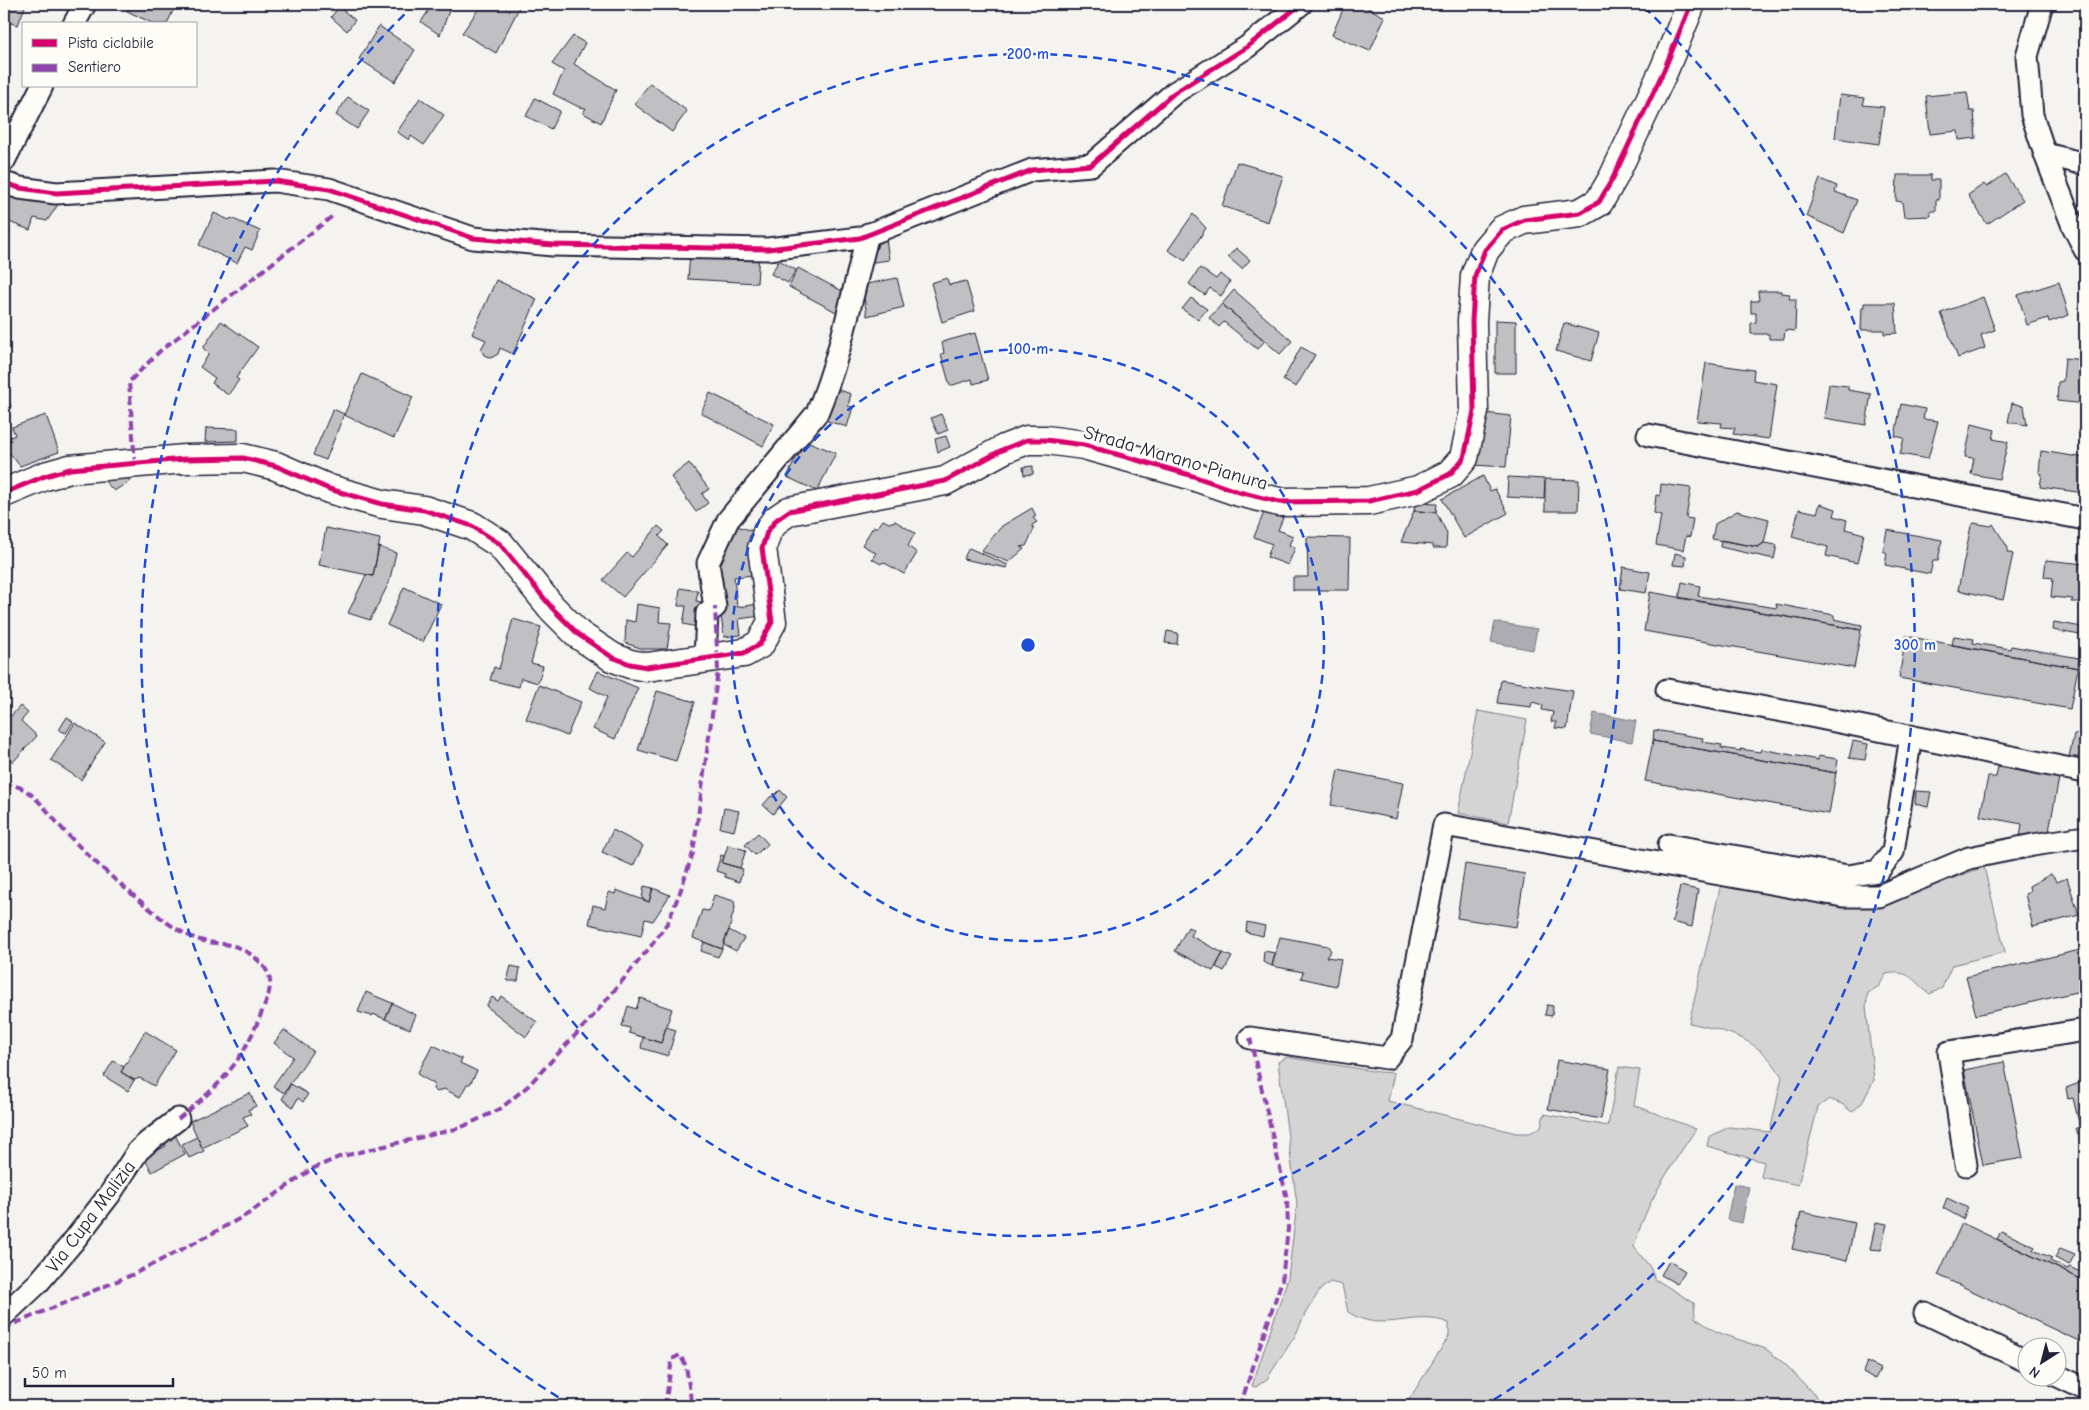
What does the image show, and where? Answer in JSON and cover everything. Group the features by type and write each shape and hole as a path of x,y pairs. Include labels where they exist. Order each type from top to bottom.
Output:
{"street":[{"path":"75,22 85,4"},
{"path":"4,183 20,188 56,193 275,181 329,189 473,238 554,245 768,249 860,238 1032,170 1091,165 1174,93 1247,47 1301,4"},
{"name":"Strada Marano Pianura","path":"4,493 45,476 70,469 185,459 243,458 276,466 329,489 382,504 424,510 472,526 500,544 552,608 579,635 612,657 630,664 647,667 744,653 760,644 772,622 762,548 767,532 776,520 789,511 946,481 1004,449 1028,440 1084,444 1190,475 1239,492 1279,502 1369,500 1418,490 1450,474 1464,458 1474,411 1471,361 1475,276 1485,250 1502,230 1524,220 1580,213 1599,202 1613,178 1664,70 1691,4"},
{"path":"2044,7 2027,56 2032,115 2073,226 2085,250"},
{"path":"4,161 41,88"},
{"path":"2045,154 2085,164"},
{"path":"704,660 707,613 715,608 708,563 728,520 817,413 826,393 868,234"},
{"path":"1648,434 2085,519"},
{"path":"1666,690 1911,736 2085,772"},
{"path":"1669,845 1848,876 1878,871 1892,852 1911,736"},
{"path":"1250,1038 1387,1058 1395,1050 1402,1039 1444,825 1843,896 1879,896 1969,858 2085,837"},
{"path":"1966,1165 1949,1052 2085,1030"},
{"name":"Via Cupa Malizia","path":"4,1315 38,1283 72,1243 110,1194 138,1151 178,1119"},
{"path":"1925,1313 2016,1356"},
{"path":"2066,1380 2085,1389"}],"shaded area":[{"path":"1495,622 1537,629 1533,650 1491,642"},
{"path":"1478,711 1527,720 1508,823 1458,813"},
{"path":"1594,713 1636,721 1632,742 1590,734"},
{"path":"1984,867 2005,952 1952,965 1942,988 1930,994 1911,977 1901,973 1886,974 1879,986 1868,993 1866,1006 1874,1080 1862,1103 1852,1112 1842,1104 1829,1099 1818,1107 1798,1185 1761,1177 1764,1162 1707,1146 1709,1137 1729,1127 1770,1132 1782,1077 1774,1064 1754,1045 1717,1029 1689,1023 1721,884 1895,899"},
{"path":"1287,1057 1394,1073 1388,1101 1516,1133 1530,1133 1541,1127 1544,1114 1608,1126 1619,1067 1640,1070 1634,1105 1696,1129 1668,1171 1652,1201 1634,1247 1650,1267 1655,1279 1694,1303 1695,1318 1717,1332 1766,1349 1786,1365 1825,1406 1405,1406 1449,1336 1449,1323 1436,1319 1386,1322 1361,1319 1348,1312 1342,1285 1330,1282 1320,1290 1306,1312 1295,1336 1267,1379 1256,1387 1252,1386 1288,1278 1297,1204 1278,1062"},
{"path":"1734,1184 1749,1187 1742,1223 1727,1220"}],"building":[{"path":"4,4 26,4 18,25 4,21"},
{"path":"130,4 176,4 168,22 150,22 127,11"},
{"path":"433,4 437,4 449,11 440,35 421,22"},
{"path":"482,4 513,4 519,8 496,53 462,33"},
{"path":"1350,4 1360,4 1385,17 1370,51 1332,35 1344,7 1348,8"},
{"path":"339,7 355,20 347,31 331,17"},
{"path":"379,26 415,50 395,82 359,59"},
{"path":"573,36 585,43 574,64 616,90 601,123 583,113 586,108 579,107 553,94 564,71 552,64"},
{"path":"650,83 687,111 672,132 634,104"},
{"path":"1967,92 1970,111 1974,111 1976,138 1959,140 1958,131 1930,134 1926,96"},
{"path":"1840,95 1865,98 1863,105 1884,107 1879,144 1835,138"},
{"path":"348,97 369,111 357,129 336,115"},
{"path":"420,98 444,115 424,145 411,136 409,140 397,132"},
{"path":"535,98 560,111 551,129 526,116"},
{"path":"1237,162 1283,176 1268,222 1222,206"},
{"path":"2005,174 2023,200 1987,224 1968,195 1984,184 1987,187"},
{"path":"1897,175 1931,175 1931,180 1939,180 1939,200 1936,200 1936,211 1930,211 1931,216 1904,217 1902,202 1896,201"},
{"path":"1820,179 1837,186 1835,192 1857,200 1844,233 1806,216"},
{"path":"4,187 59,203 47,221 34,218 30,230 4,220"},
{"path":"214,213 229,220 231,218 260,231 252,250 245,247 237,263 199,245"},
{"path":"1193,214 1206,228 1185,261 1168,250"},
{"path":"886,238 889,260 866,263 872,240"},
{"path":"1236,248 1250,260 1242,269 1228,257"},
{"path":"759,253 757,283 688,279 690,254"},
{"path":"779,260 796,270 788,283 771,274"},
{"path":"798,268 844,292 838,313 789,287"},
{"path":"1200,268 1216,279 1220,274 1230,282 1221,296 1210,288 1205,295 1189,284"},
{"path":"897,278 904,307 867,316 862,285"},
{"path":"947,278 949,285 966,281 975,311 942,322 931,283"},
{"path":"496,280 537,299 513,354 500,348 498,354 491,358 484,355 481,349 486,340 472,334"},
{"path":"2059,282 2069,315 2049,322 2048,318 2027,325 2018,295"},
{"path":"1234,290 1292,341 1280,354 1222,304"},
{"path":"1758,291 1781,291 1781,293 1790,294 1789,299 1796,299 1795,331 1785,330 1784,339 1769,339 1769,334 1751,334 1751,323 1756,322 1756,313 1751,313 1751,301 1759,301"},
{"path":"1983,297 1995,330 1981,335 1985,348 1958,358 1941,313"},
{"path":"1191,298 1207,309 1198,320 1182,309"},
{"path":"1864,303 1895,303 1897,333 1884,334 1884,330 1861,330 1862,307 1864,307"},
{"path":"1222,304 1265,341 1257,349 1224,322 1219,327 1209,318"},
{"path":"1495,320 1516,321 1516,373 1495,373"},
{"path":"221,321 258,347 236,378 239,380 228,395 212,383 215,378 200,367 209,354 203,348"},
{"path":"1564,323 1599,333 1591,361 1556,351"},
{"path":"975,333 988,380 973,384 972,379 950,386 941,354 944,353 942,342"},
{"path":"1301,347 1315,355 1296,387 1283,380"},
{"path":"2065,358 2085,360 2085,404 2057,401 2058,382 2063,381"},
{"path":"1706,363 1754,370 1753,380 1777,384 1769,439 1733,434 1735,428 1721,427 1722,423 1697,421"},
{"path":"362,374 413,397 394,438 344,415"},
{"path":"1829,384 1848,386 1848,390 1871,394 1866,425 1824,418"},
{"path":"834,388 851,394 848,406 853,407 847,427 824,420"},
{"path":"6,391 11,407 4,413 4,392"},
{"path":"710,393 774,424 763,446 701,413"},
{"path":"2012,403 2024,406 2027,425 2008,422"},
{"path":"1901,404 1925,409 1923,419 1938,421 1928,459 1900,454 1904,438 1895,436"},
{"path":"333,409 344,414 326,460 313,455"},
{"path":"1484,413 1511,416 1506,467 1473,465 1482,443"},
{"path":"941,414 948,430 938,434 931,418"},
{"path":"46,415 59,452 20,466 4,446 4,440 15,435 12,427"},
{"path":"1972,424 1995,430 1993,439 2008,442 1999,479 1971,474 1974,458 1965,457"},
{"path":"206,428 238,429 238,441 205,442"},
{"path":"946,436 950,447 938,452 935,439"},
{"path":"809,442 836,453 817,491 787,477 795,460"},
{"path":"2041,451 2085,458 2085,493 2040,487 2042,474 2039,473"},
{"path":"689,463 709,489 702,494 708,503 696,512 671,477"},
{"path":"1033,466 1033,474 1024,475 1023,467"},
{"path":"120,472 130,481 114,491 99,475"},
{"path":"1483,476 1490,491 1495,489 1508,513 1464,538 1442,499"},
{"path":"1508,477 1545,479 1544,499 1507,497"},
{"path":"1545,479 1579,480 1578,511 1545,511"},
{"path":"1661,484 1691,488 1686,518 1693,519 1690,537 1686,536 1683,550 1656,545 1661,515 1654,513 1656,495 1660,496"},
{"path":"1415,503 1437,504 1436,512 1414,511"},
{"path":"1820,504 1836,509 1834,516 1847,520 1845,529 1864,534 1857,563 1826,556 1828,547 1792,537 1799,509 1817,513"},
{"path":"1032,508 1036,516 1033,518 1037,522 1032,525 1034,529 1026,546 1021,547 1024,549 1009,562 981,551 1002,526"},
{"path":"1265,510 1283,518 1278,530 1293,536 1289,545 1295,548 1288,565 1267,557 1272,544 1254,537"},
{"path":"1414,511 1436,512 1447,533 1446,548 1433,548 1433,545 1401,542"},
{"path":"1737,511 1769,519 1764,543 1758,547 1712,539 1715,524"},
{"path":"883,520 889,523 895,521 915,533 908,546 917,553 904,574 883,562 881,564 872,559 876,553 862,545 873,527 878,527"},
{"path":"727,523 753,531 754,575 734,577 737,607 759,604 760,616 739,619 741,635 724,637 713,560"},
{"path":"1974,523 1991,526 1993,524 2008,548 2007,552 2013,554 2003,600 1958,590 1971,526"},
{"path":"658,526 664,531 659,536 668,545 623,597 603,580 627,553 632,557"},
{"path":"326,528 380,539 373,576 319,565"},
{"path":"1887,530 1942,540 1938,561 1933,561 1930,574 1885,565 1887,553 1883,551"},
{"path":"1307,537 1350,538 1349,590 1293,590 1293,577 1308,577"},
{"path":"1721,540 1758,547 1764,543 1777,545 1774,559 1720,547"},
{"path":"379,547 396,553 389,583 370,620 348,613 366,575 373,576"},
{"path":"969,548 1008,565 1007,568 963,559"},
{"path":"1675,553 1686,556 1685,566 1673,565"},
{"path":"2046,560 2085,564 2085,602 2071,602 2073,599 2051,597 2053,578 2044,577"},
{"path":"1623,567 1650,572 1646,593 1620,589"},
{"path":"1682,582 1700,586 1698,596 1777,608 1776,604 1834,615 1834,619 1862,625 1861,630 1679,598"},
{"path":"404,587 441,604 423,642 387,625"},
{"path":"680,588 698,591 696,601 702,602 698,627 683,624 686,606 678,606"},
{"path":"1650,592 1861,630 1854,668 1644,631"},
{"path":"637,604 660,608 659,622 671,623 667,649 643,649 625,643 626,620 635,622"},
{"path":"513,619 541,627 531,663 543,666 538,683 521,678 519,687 490,680 494,667 499,669"},
{"path":"2054,622 2082,627 2080,635 2053,630"},
{"path":"1167,631 1178,633 1177,644 1165,643"},
{"path":"1906,636 2078,668 2070,709 1899,678"},
{"path":"1954,636 1974,639 1973,643 2010,649 2011,646 2079,658 2078,668 1952,645"},
{"path":"598,671 638,688 615,739 593,729 607,697 590,688"},
{"path":"1501,680 1573,691 1567,729 1555,728 1557,722 1551,722 1553,712 1542,710 1543,705 1532,702 1531,707 1497,703"},
{"path":"539,685 581,702 567,736 526,719"},
{"path":"657,691 695,702 676,761 638,750"},
{"path":"20,706 28,713 21,721 37,736 13,762 4,754 4,709 11,716"},
{"path":"67,717 73,722 66,733 59,730"},
{"path":"75,723 105,742 81,780 51,760"},
{"path":"1654,730 1703,738 1702,742 1722,745 1721,748 1760,752 1761,749 1818,760 1818,756 1838,759 1836,773 1653,741"},
{"path":"2074,734 2085,735 2085,753 2078,757 2069,757"},
{"path":"1653,741 1836,773 1829,814 1645,781"},
{"path":"1853,741 1868,744 1865,760 1849,758"},
{"path":"1998,767 2059,778 2049,831 2020,837 2022,824 1980,816 1988,777 1996,777"},
{"path":"1338,770 1403,783 1396,819 1331,805"},
{"path":"780,790 787,797 773,814 763,805"},
{"path":"1916,791 1931,792 1928,807 1915,804"},
{"path":"724,808 739,811 734,831 720,828"},
{"path":"613,830 643,846 633,866 602,852"},
{"path":"758,833 768,844 755,855 745,845"},
{"path":"728,845 746,850 740,868 722,863"},
{"path":"721,855 724,856 722,863 743,869 739,882 725,877 725,874 716,871"},
{"path":"1465,864 1525,874 1516,927 1457,918"},
{"path":"2051,874 2057,882 2067,878 2079,915 2033,927 2025,894 2030,892 2029,886"},
{"path":"644,886 653,888 649,902 642,899"},
{"path":"1680,886 1698,890 1692,927 1672,922"},
{"path":"653,888 670,895 653,921 645,919 641,936 589,924 593,905 605,908 609,892 615,894 616,890 649,902"},
{"path":"714,895 734,901 735,908 732,921 722,949 693,938 702,910 709,911"},
{"path":"1247,922 1265,926 1263,936 1246,932"},
{"path":"1188,927 1194,930 1191,936 1223,953 1213,971 1175,951"},
{"path":"729,930 744,938 736,951 723,944"},
{"path":"1280,937 1328,946 1331,951 1326,957 1341,959 1336,986 1301,978 1303,972 1272,966"},
{"path":"704,942 722,949 718,957 701,951"},
{"path":"2080,950 2085,971 2085,990 1976,1015 1966,977"},
{"path":"1264,951 1275,953 1272,966 1263,962"},
{"path":"1223,953 1232,957 1224,971 1216,967"},
{"path":"511,966 520,968 518,981 507,981"},
{"path":"366,992 392,1003 385,1019 373,1014 372,1016 358,1012"},
{"path":"501,996 537,1022 526,1037 486,1006 492,997 498,1001"},
{"path":"640,998 672,1009 661,1043 629,1033 630,1028 622,1026 628,1006 636,1009"},
{"path":"392,1003 416,1015 410,1029 385,1019"},
{"path":"1547,1005 1553,1006 1552,1016 1545,1015"},
{"path":"666,1027 676,1030 668,1056 641,1048 643,1037 661,1043"},
{"path":"284,1030 313,1051 284,1093 273,1086 293,1057 274,1043"},
{"path":"145,1031 176,1050 154,1086 140,1078 134,1080 121,1072"},
{"path":"433,1045 462,1059 460,1063 477,1071 460,1097 444,1089 437,1092 433,1089 434,1084 417,1074"},
{"path":"1557,1060 1610,1069 1601,1119 1548,1109"},
{"path":"113,1061 124,1067 121,1072 134,1080 128,1091 104,1076"},
{"path":"2004,1062 2023,1158 1983,1165 1964,1070"},
{"path":"2082,1082 2085,1083 2085,1133 2078,1135 2076,1128 2080,1127 2073,1098 2068,1099 2066,1088"},
{"path":"291,1084 308,1094 303,1102 298,1098 293,1107 282,1099"},
{"path":"250,1093 256,1106 248,1110 251,1114 243,1117 248,1126 202,1148 190,1121"},
{"path":"174,1133 185,1154 152,1172 144,1158 166,1146 163,1140"},
{"path":"197,1137 204,1151 189,1158 182,1144"},
{"path":"1947,1198 1968,1208 1963,1219 1943,1208"},
{"path":"1801,1212 1855,1223 1847,1261 1792,1249"},
{"path":"1876,1222 1887,1224 1881,1250 1870,1249"},
{"path":"1962,1223 2085,1281 2085,1344 1938,1275"},
{"path":"2001,1231 2035,1247 2033,1250 2052,1258 2050,1261 2085,1274 2085,1281 1997,1239"},
{"path":"2060,1248 2075,1254 2069,1265 2055,1258"},
{"path":"1669,1261 1685,1271 1677,1284 1661,1275"},
{"path":"1867,1362 1880,1369 1875,1379 1863,1372"}],"marked path":[{"path":"135,464 129,382 160,351 334,215"},
{"path":"4,1328 134,1274 248,1214 312,1169 339,1157 460,1128 500,1109 528,1086 594,1015 651,946 668,922 680,892 693,853 718,671 715,607"},
{"path":"4,784 25,790 31,795 90,857 171,925 200,940 242,949 258,960 269,975 269,993 263,1010 237,1061 206,1096 178,1119"},
{"path":"1240,1406 1282,1280 1288,1229 1287,1199 1250,1038"},
{"path":"665,1406 672,1359 680,1355 686,1366 692,1406"}],"cycle path":[{"path":"4,183 20,188 56,193 275,181 329,189 473,238 553,245 768,249 860,238 1032,170 1091,165 1174,93 1247,47 1301,4"},
{"path":"4,493 45,476 70,469 185,459 243,458 276,466 329,489 382,504 424,510 472,526 500,544 552,608 579,635 612,657 630,664 647,667 744,653 760,644 772,622 762,548 767,532 776,520 789,511 945,481 1004,449 1027,440 1046,440 1084,445 1190,475 1239,492 1279,502 1369,501 1418,490 1450,474 1464,458 1474,411 1472,321 1475,276 1485,250 1502,230 1524,220 1580,213 1599,202 1613,178 1664,70 1691,4"}]}
